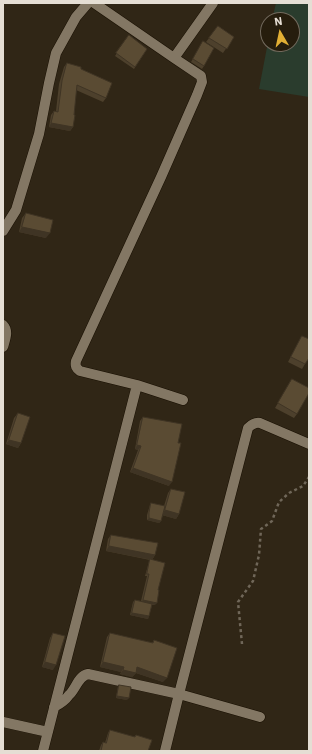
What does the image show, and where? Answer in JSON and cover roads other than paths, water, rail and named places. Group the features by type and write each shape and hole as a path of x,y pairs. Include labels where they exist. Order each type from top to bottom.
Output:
{"street":[{"path":"3,231 16,210 39,134 56,53 76,17 88,3"},
{"path":"94,3 201,76 202,82 198,95 75,365 80,371 137,385 183,400"},
{"path":"174,58 213,3"},
{"path":"3,325 6,328 6,336 3,347"},
{"path":"43,751 137,385"},
{"path":"165,751 248,428 252,424 260,423 309,444"},
{"path":"54,707 62,703 84,674 88,674 179,694 260,717"},
{"path":"3,722 48,732"}]}
